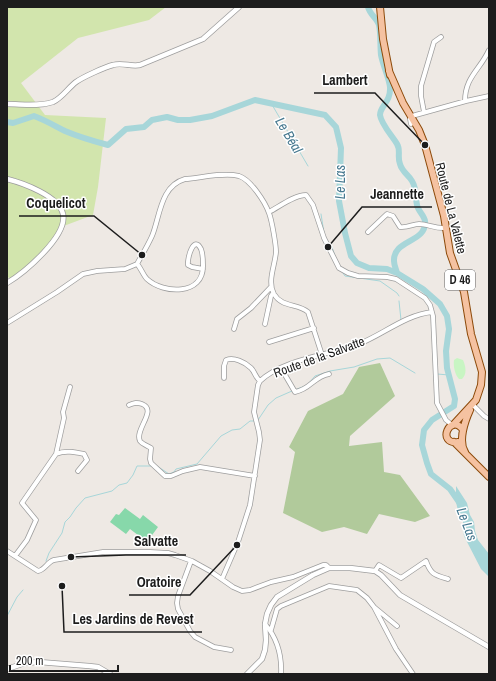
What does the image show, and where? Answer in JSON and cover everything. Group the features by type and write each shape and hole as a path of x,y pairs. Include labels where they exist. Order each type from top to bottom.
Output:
{"main road":[{"name":"Route de La Valette","path":"382,7 385,50 389,71 397,99 404,112 412,120"},
{"name":"Route de La Valette","path":"389,71 426,154 441,205 452,260 464,292 471,334 482,372 480,391 472,406 463,430"},
{"name":"Route de La Valette","path":"451,427 472,406"},
{"path":"465,454 462,446 463,430 458,425 451,427 447,438 454,442 465,454 489,477"},
{"path":"454,442 458,442 462,439"}],"street":[{"path":"7,104 34,105 52,102 59,98 77,81 104,68 119,64 134,66 140,65 196,42 206,37 239,7"},
{"path":"422,113 421,83 434,42 441,37"},
{"path":"465,101 470,77 485,58 489,50"},
{"path":"412,120 422,113 489,96"},
{"path":"7,323 83,274 97,271 125,269 137,264 152,235 164,198 171,188 182,180 230,175 243,178 251,183 269,212 276,249 271,281 273,293 282,302 307,311 322,355"},
{"path":"7,179 51,198 61,209 63,216 61,228 47,249 27,269 7,283"},
{"path":"269,212 291,199 302,195 307,196 315,210 324,238 340,268 348,273 358,276 387,277 396,279 425,298 430,305 432,312 437,404 451,427"},
{"path":"368,232 387,214 393,216 400,227 422,225 446,228"},
{"path":"137,264 148,280 163,287 170,289 184,289 192,287 202,277 203,269 201,249 199,246 194,245 190,249 187,260 188,265 192,268 203,269"},
{"path":"234,329 237,319 251,308 271,287"},
{"path":"266,324 271,296 273,293"},
{"name":"Route de la Salvatte","path":"222,579 244,525 251,502 260,438 254,410 257,387 260,381 281,368 360,343 401,322 432,312"},
{"path":"269,342 314,328"},
{"path":"224,378 224,363 226,360 231,358 238,360 251,368 256,378 260,381"},
{"path":"281,368 296,392 306,388 317,378 329,374"},
{"path":"15,556 27,540 36,520 22,503 56,454 64,418 63,412 70,387"},
{"path":"129,405 135,402 142,404 147,409 147,414 139,436 141,442 151,448 150,459 153,466 163,475 168,476 200,467 255,476"},
{"path":"472,406 489,419"},
{"path":"56,454 60,452 84,454 87,460 78,471"},
{"path":"7,551 38,571 42,570 48,563 54,560 103,552 168,553 191,561 242,591 247,591 271,582 293,577 323,565 326,565 329,568"},
{"path":"191,561 178,596 178,609 190,631 195,636 214,647 231,650"},
{"path":"375,571 379,565 401,578 426,561 429,568 435,575 448,579"},
{"path":"247,674 262,659 265,650 265,624 267,614 277,597 313,575 329,568 350,568 375,571 381,575 400,595 489,646"},
{"path":"271,630 277,609 281,606 328,586 356,590 367,598 374,607 396,649 413,674"},
{"path":"374,607 397,626"},
{"path":"265,624 271,630 279,650 281,674"},
{"path":"7,669 32,662 40,662 89,666 98,668 110,674"}],"green space":[{"path":"7,7 166,7 149,20 78,38 21,83 45,115 106,118 98,187 93,215 61,227 44,251 11,280 7,276"},
{"path":"457,358 463,360 465,365 466,370 462,379 459,379 456,375 454,360"},
{"path":"380,363 395,396 350,436 349,446 382,442 384,472 400,475 430,516 415,522 379,514 367,534 344,527 322,532 283,513 295,452 289,447 308,411 343,394 359,367"},
{"path":"125,508 140,519 143,515 158,527 147,542 130,529 126,534 110,522 116,514 119,515"}],"water":[{"path":"456,486 467,503 470,515 474,522 478,540 489,554 489,577 481,569 464,536 463,521 459,515 456,502"}],"waterway":[{"path":"368,7 379,25 381,55 390,87 389,96 380,112 381,119 398,146 401,167 414,184 416,202 425,221 424,228 421,233 416,238 404,244 395,254 394,262 397,273"},
{"name":"Le Las","path":"7,122 13,123 34,116 70,133 108,145 126,129 144,127 152,120 167,117 178,120 190,120 212,116 255,100 325,115 336,127 341,148 339,201 351,256 357,263 369,268 387,269 397,273 423,289 440,304 447,316 449,329 446,351 447,368 455,399 454,406 432,420 424,430 422,445 431,474 450,489 461,505"},
{"name":"Le Béal","path":"271,103 308,166"},
{"name":"Le Béal","path":"321,214 324,233"},
{"name":"Le Béal","path":"331,244 336,259"},
{"name":"Le Béal","path":"341,270 345,276 380,281 399,296"},
{"name":"Le Béal","path":"399,301 401,320"},
{"path":"309,383 315,376 330,371 354,367 377,359 390,358 415,373"},
{"path":"437,374 449,375"},
{"path":"297,389 305,386"},
{"path":"258,420 268,405 276,398 292,391"},
{"path":"157,466 169,474 174,472 176,469 197,464 221,436 232,430 240,429 250,421 255,421"},
{"path":"46,561 49,553 62,533 65,522 85,498 112,491 119,485 127,483 137,466 152,466"},
{"path":"7,616 17,597 23,590"}],"place":[{"name":"Lambert","path":"425,145"},
{"name":"Jeannette","path":"328,247"},
{"name":"Coquelicot","path":"142,255"},
{"name":"Oratoire","path":"237,545"},
{"name":"Salvatte","path":"71,557"},
{"name":"Les Jardins de Revest","path":"62,586"}]}
